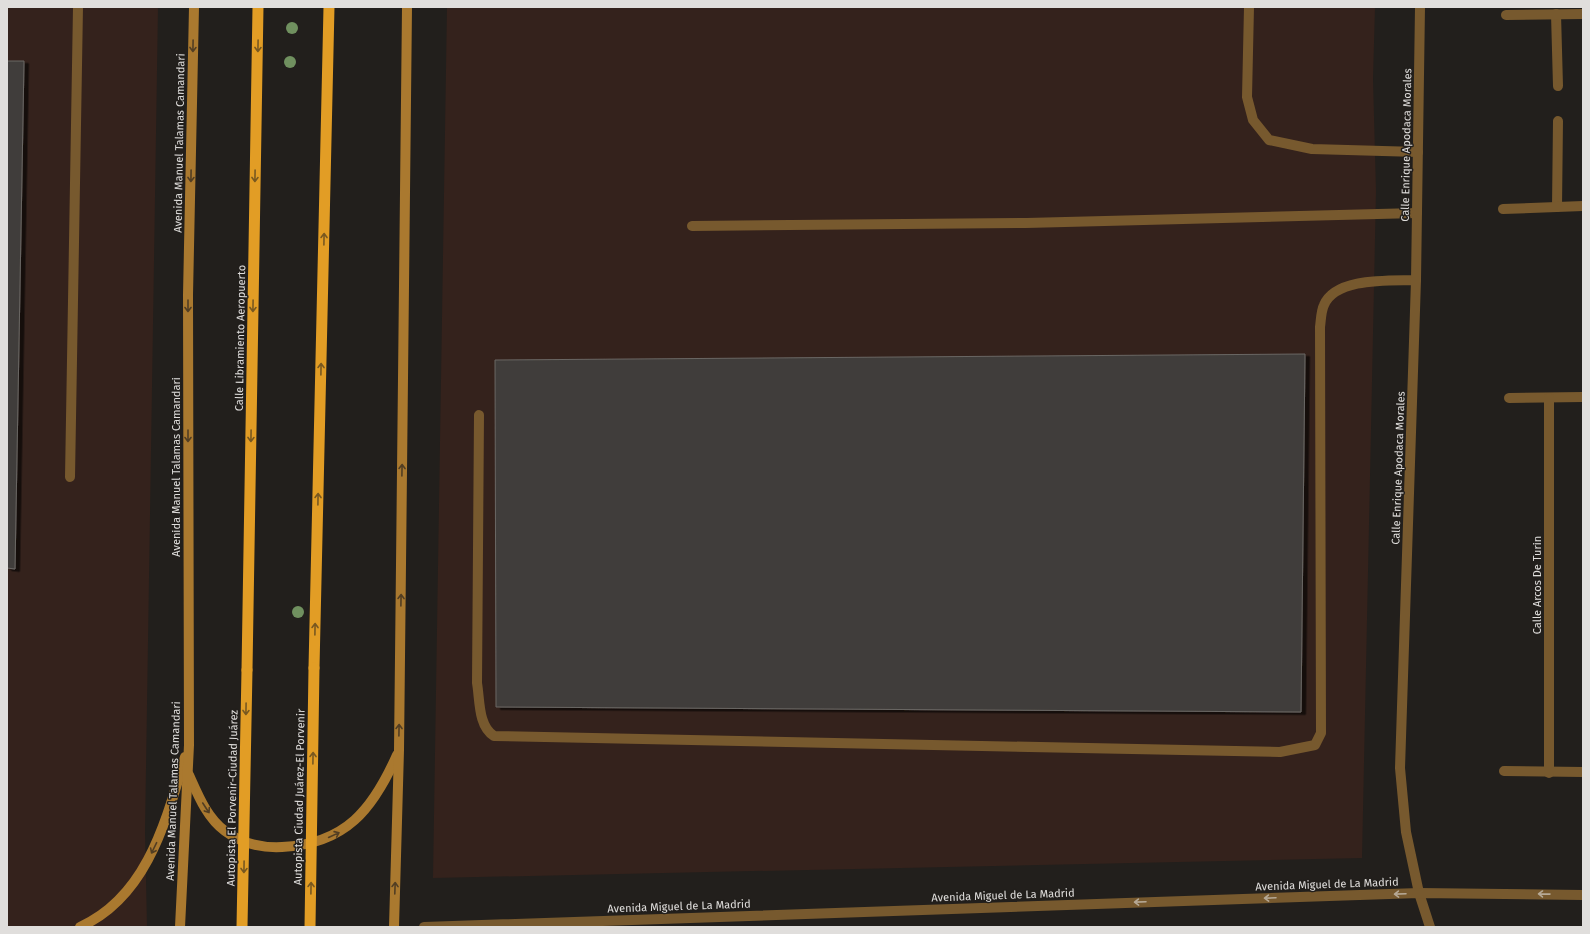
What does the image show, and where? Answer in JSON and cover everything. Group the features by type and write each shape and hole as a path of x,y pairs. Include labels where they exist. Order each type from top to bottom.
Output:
{"highway":[{"name":"Calle Libramiento Aeropuerto","path":"247,670 258,7"},
{"name":"Autopista Ciudad Juárez-El Porvenir","path":"310,927 314,668 329,7"},
{"name":"Autopista El Porvenir-Ciudad Juárez","path":"242,927 247,670"}],"main road":[{"name":"Avenida Manuel Talamas Camandari","path":"180,927 189,745 188,295 194,7"},
{"path":"394,927 399,750 407,7"},
{"path":"80,927 92,922 111,908 128,892 144,868 167,816 189,745"},
{"path":"188,774 202,804 224,830 241,841 259,846 291,847 316,843 338,834 358,817 371,803 386,781 399,750"}],"street":[{"path":"70,476 78,7"},
{"path":"1249,7 1247,97 1253,120 1269,140 1312,149 1418,152"},
{"name":"Calle Enrique Apodaca Morales","path":"1420,7 1416,280 1400,768 1406,832 1419,893 1430,927"},
{"path":"1556,14 1558,86"},
{"path":"1506,16 1583,14"},
{"path":"1557,207 1558,121"},
{"path":"1503,209 1583,206"},
{"path":"692,226 1026,223 1417,213"},
{"path":"479,415 477,683 483,722 487,732 494,736 1280,752 1297,750 1315,745 1321,733 1320,327 1324,305 1335,292 1351,284 1416,280"},
{"path":"1509,398 1583,397"},
{"name":"Calle Arcos De Turin","path":"1549,398 1549,773"},
{"path":"1504,771 1549,773 1583,772"},
{"name":"Avenida Miguel de La Madrid","path":"424,927 1419,893 1583,895"}],"shaded area":[{"path":"7,7 158,7 145,832 147,927 7,927"},
{"path":"447,7 1375,7 1373,79 1376,191 1362,858 433,878"}],"building":[{"path":"7,61 24,61 15,569 7,568"},
{"path":"1305,354 1301,712 496,707 495,360"}]}
